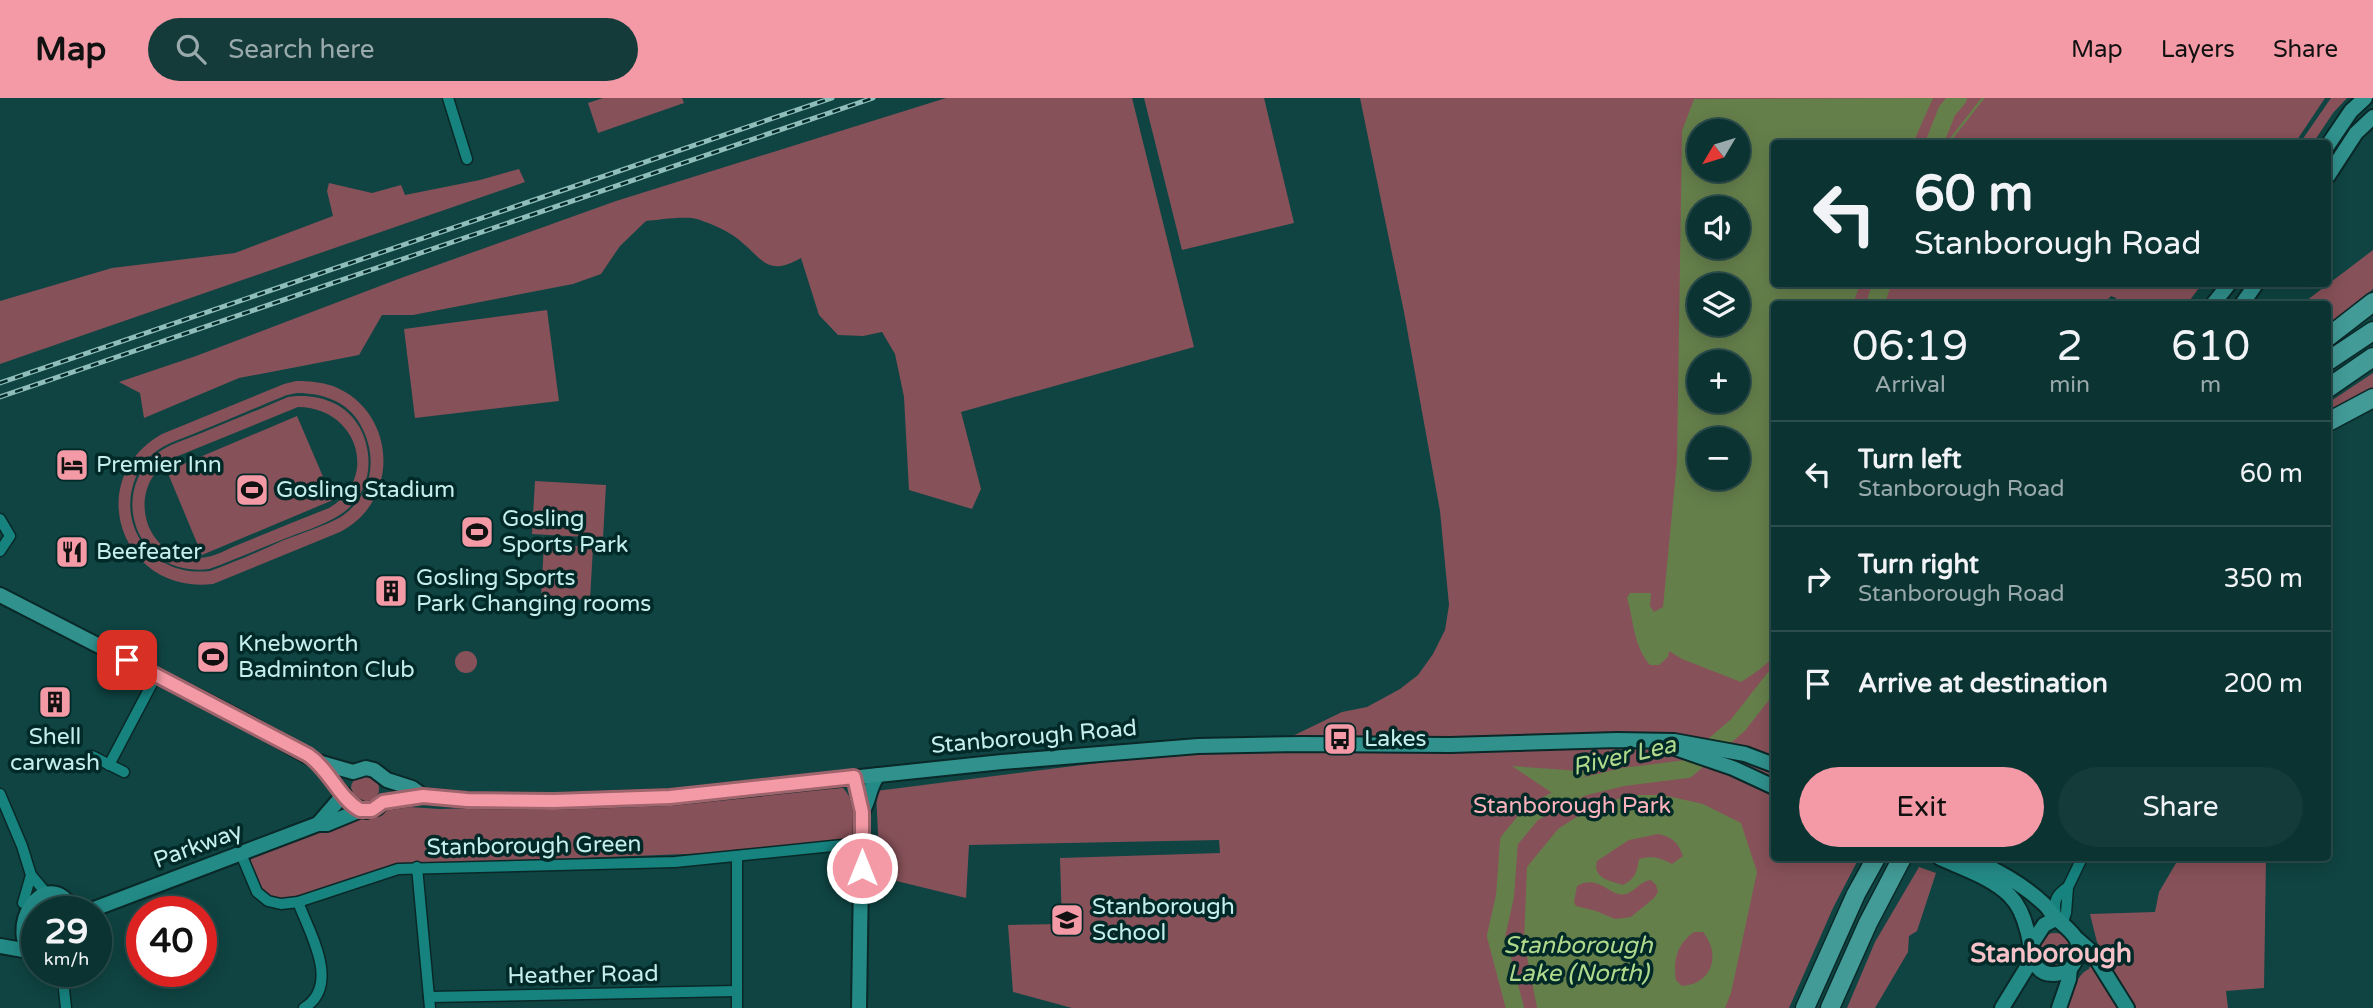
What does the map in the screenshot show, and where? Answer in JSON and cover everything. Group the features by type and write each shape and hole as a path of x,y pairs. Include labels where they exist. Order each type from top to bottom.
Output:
{"highway":[{"path":"2331,335 2373,302"},
{"path":"2331,359 2373,331"},
{"path":"2331,386 2373,357"},
{"path":"2331,420 2373,398"},
{"path":"1805,1008 1851,904 1874,861"},
{"path":"1830,1008 1868,923 1900,861"}],"main road":[{"path":"2331,141 2351,111 2365,98"},
{"path":"2331,171 2356,133 2373,117"},
{"path":"2215,301 2227,287"},
{"name":"Stanborough Road","path":"0,596 318,762 353,772 366,768 374,770 387,780 412,788 423,796"},
{"name":"Stanborough Road","path":"318,762 324,773 354,806 360,810 372,810 383,802 423,796 467,800 554,801 670,797 1002,762 1198,746 1450,745 1617,740 1650,741 1691,748"},
{"path":"1691,748 1745,754 1771,764"},
{"path":"1691,748 1771,786"},
{"path":"344,793 345,785 353,772"},
{"path":"383,802 387,780"}],"street":[{"path":"448,98 467,159"},
{"path":"0,519 10,536 0,551"},
{"path":"109,765 156,676"},
{"path":"92,756 124,772"},
{"path":"862,812 878,775"},
{"path":"854,777 862,812 859,1008"},
{"name":"Parkway","path":"318,824 344,793"},
{"path":"0,794 31,875 47,894 37,896"},
{"name":"Parkway","path":"112,902 360,810"},
{"name":"Stanborough Green","path":"241,854 253,886 262,897 281,904 298,902 398,869 417,867 675,862 862,843"},
{"path":"737,856 737,1008"},
{"path":"1946,861 1998,886 2008,894 2021,913 2031,952 2060,987 2061,1002"},
{"path":"1976,861 2021,887 2045,905 2092,952 2127,1008"},
{"path":"2058,920 2054,904 2059,893 2068,887 2081,861"},
{"path":"417,867 430,1002"},
{"path":"25,896 31,875"},
{"name":"Parkway","path":"47,894 53,896"},
{"path":"298,902 318,956 323,980 317,997 304,1008"},
{"path":"21,905 13,926 15,938 21,947"},
{"path":"2001,1008 2019,982 2044,925 2058,920"},
{"path":"0,940 13,926"},
{"path":"2061,1002 2078,955 2077,939"},
{"path":"0,946 21,950"},
{"path":"2019,982 2047,973 2062,973 2073,965 2088,962 2100,965"},
{"path":"63,987 66,1008"},
{"name":"Heather Road","path":"430,1002 737,991"}],"green space":[{"path":"603,98 682,98 684,103 598,133 588,103"},
{"path":"946,98 1132,98 1194,347 961,412 981,489 972,509 909,490 904,397 895,354 882,332 863,336 838,335 819,315 801,258 780,266 767,264 730,233 695,219 646,221 620,246 601,274 573,284 413,315 382,315 359,355 239,378 144,418 140,393 119,382 616,201"},
{"path":"1144,98 1264,98 1294,223 1182,250"},
{"name":"Stanborough Park","path":"1360,98 2325,98 2297,140 1771,140 1771,287 2200,287 2189,301 2116,301 2111,296 2107,301 1771,301 1771,861 1857,861 1833,908 1789,1008 1072,1008 1013,992 1008,925 1062,924 1060,858 1220,853 1219,840 969,845 966,898 880,877 876,791 1193,751 1264,750 1342,712 1367,707 1400,689 1418,675 1445,630 1449,605 1440,511 1404,312"},
{"path":"2331,98 2347,98 2315,140 2302,140"},
{"path":"519,169 525,182 0,364 0,301 112,268 235,253 333,216 327,191 329,183 372,193 401,185 405,195"},
{"path":"2373,250 2373,289 2331,323 2331,301 2306,301 2324,287 2331,287 2331,282"},
{"path":"547,310 559,401 415,418 404,329"},
{"path":"2373,373 2373,392 2331,414 2331,401"},
{"path":"305,381 333,386 354,398 370,415 379,435 383,457 381,479 374,500 360,518 340,532 213,584 181,583 155,572 136,554 123,530 119,505 123,478 137,454 162,434 284,384","holes":["306,393 333,400 348,409 355,416 366,437 370,450 369,476 366,488 350,509 326,524 210,571 182,570 165,563 150,552 137,534 130,509 133,484 145,462 159,449 175,441 287,395"]},
{"path":"288,397 324,399 341,407 355,420 365,440 369,464 367,477 357,499 349,508 325,523 209,569 175,566 153,553 140,535 133,511 135,487 146,464 170,446","holes":["298,407 318,410 335,418 347,431 355,446 357,462 354,479 345,495 329,508 204,558 180,555 164,547 153,534 146,519 148,485 158,470 173,458"]},
{"name":"Gosling Stadium","path":"297,416 333,500 202,555 167,471"},
{"path":"535,481 606,485 603,538 532,534"},
{"path":"544,544 593,547 590,600 541,597"},
{"path":"466,651 474,654 477,662 474,670 466,673 458,670 455,662 458,654"},
{"path":"365,775 375,779 379,789 375,799 365,803 355,799 351,789 355,779"},
{"path":"843,788 852,803 856,820 855,832 846,839 739,852 395,865 286,901 270,896 261,888 250,863 252,856 332,826 378,815 393,806 440,809 573,805"},
{"path":"2177,861 2266,861 2264,988 2226,991 2228,1008 2136,1008 2097,942 2090,914 2155,912 2159,892"},
{"path":"1919,867 1936,873 1917,931 1909,936 1908,952 1875,1008 1847,1008 1875,942"},
{"path":"2055,933 2067,938 2072,950 2067,962 2055,967 2043,962 2038,950 2043,938"},
{"path":"2090,966 2121,1008 2068,1008 2078,980"}],"water":[{"path":"1933,98 1914,140 1771,140 1771,287 1859,287 1854,301 1771,301 1771,660 1741,682 1682,659 1669,651 1668,657 1659,665 1650,665 1637,641 1627,598 1630,593 1651,593 1650,606 1654,612 1663,607 1677,461 1682,131 1694,99"},
{"path":"1512,766 1594,772 1552,793"},
{"name":"Stanborough Lake (North)","path":"1630,795 1663,795 1703,804 1741,823 1757,872 1731,993 1725,1008 1537,1008 1524,941 1527,867 1558,829 1599,805","holes":["1658,834 1674,841 1683,856 1672,864 1656,858 1639,859 1635,875 1623,885 1603,878 1597,871 1597,861 1629,840","1651,880 1658,892 1631,917 1615,919 1576,906 1574,902 1577,886 1585,883 1592,882 1614,893 1626,894","1694,932 1703,932 1712,949 1711,967 1701,980 1682,986 1676,980 1675,966 1680,947"]}],"waterway":[{"name":"River Lea","path":"1936,140 1947,111 1958,98"},
{"path":"1950,140 1983,98"},
{"name":"River Lea","path":"1876,301 1881,287"},
{"name":"River Lea","path":"1515,1008 1496,936 1505,896 1509,841 1532,813 1582,787 1623,777 1687,769 1738,725 1771,683"}],"railway":[{"path":"0,383 832,98"},
{"path":"0,397 873,98"}],"place":[{"name":"Premier Inn","path":"72,465"},
{"name":"Gosling Stadium","path":"252,490"},
{"name":"Gosling Sports Park","path":"477,532"},
{"name":"Beefeater","path":"72,552"},
{"name":"Gosling Sports Park Changing rooms","path":"391,591"},
{"name":"Knebworth Badminton Club","path":"213,657"},
{"name":"Shell carwash","path":"55,702"},
{"name":"Lakes","path":"1340,739"},
{"name":"Stanborough School","path":"1067,920"}],"district":[{"name":"Stanborough","path":"2051,953"}],"route":[{"path":"127,660 308,755 318,762 347,800 360,810 366,811 383,802 423,796 467,800 554,801 670,797 854,777 862,812 862,868"}]}
